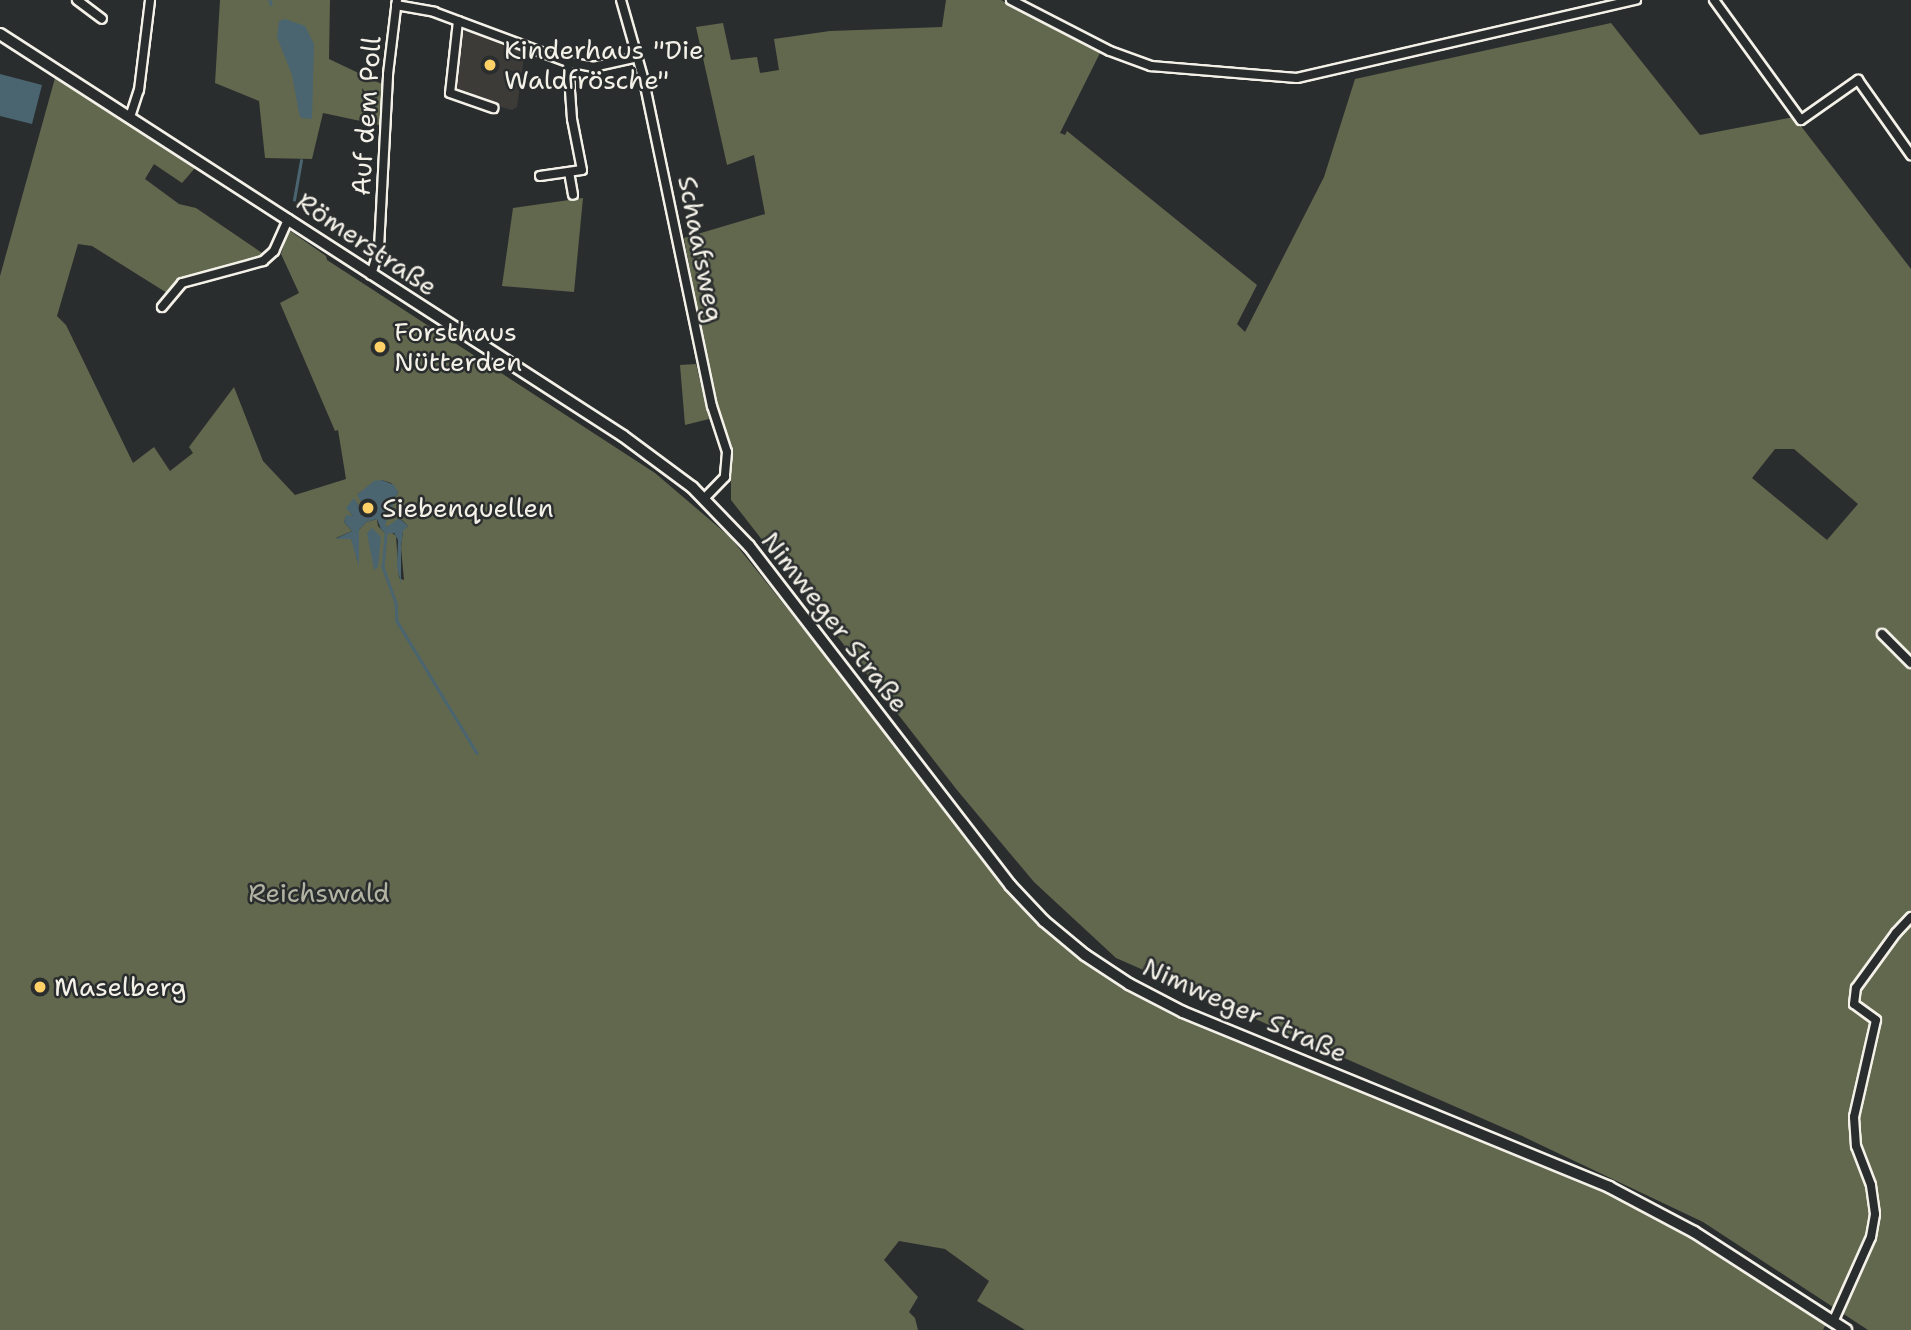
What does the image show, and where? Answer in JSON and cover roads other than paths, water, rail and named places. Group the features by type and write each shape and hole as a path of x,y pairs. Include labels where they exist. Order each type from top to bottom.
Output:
{"main road":[{"name":"Römerstraße","path":"0,34 640,448 704,499"},
{"name":"Nimweger Straße","path":"704,499 755,555 1010,885 1044,921 1085,956 1142,991 1183,1012 1609,1187 1704,1238 1846,1330"}],"street":[{"path":"77,0 102,19"},
{"path":"130,117 139,90 150,0"},
{"name":"Schaafsweg","path":"621,0 638,57 712,406 727,452 725,477 704,499"},
{"path":"1011,0 1110,51 1151,66 1297,78 1636,0"},
{"path":"1714,0 1801,120 1858,80 1911,155"},
{"path":"397,3 434,12 568,62 593,67 638,57"},
{"name":"Auf dem Poll","path":"371,275 379,248 388,74 397,3"},
{"path":"457,21 450,93 493,108"},
{"path":"540,176 582,170 572,119 568,62"},
{"path":"569,172 573,195"},
{"path":"162,307 182,283 263,261 274,251 288,219"},
{"path":"1882,634 1911,663"},
{"path":"1833,1322 1871,1237 1875,1214 1871,1185 1856,1146 1854,1117 1876,1020 1854,1004 1856,988 1911,917"}],"water":[{"path":"285,19 305,26 314,44 312,119 301,118 292,75 277,37 279,21"},
{"path":"0,74 42,85 32,124 0,116"},
{"path":"382,480 394,485 398,492 385,525 387,527 399,518 408,526 403,531 401,584 397,567 398,540 394,533 386,534 381,529 377,519 366,522 359,530 359,567 351,539 335,539 352,531 344,522 346,515 353,516 346,508 354,498 360,508 360,515 369,514 357,495 374,481"},
{"path":"372,528 381,537 378,567 374,570 367,533"}],"waterway":[{"path":"270,0 271,4"},
{"path":"294,200 301,161"},
{"path":"386,534 383,567 396,603 397,621 477,753"}],"place":[{"name":"Kinderhaus \"Die Waldfrösche\"","path":"490,65"},
{"name":"Forsthaus Nütterden","path":"380,347"},
{"name":"Siebenquellen","path":"368,508"},
{"name":"Maselberg","path":"40,987"}],"park label":[{"name":"Reichswald","path":"319,893"}]}
